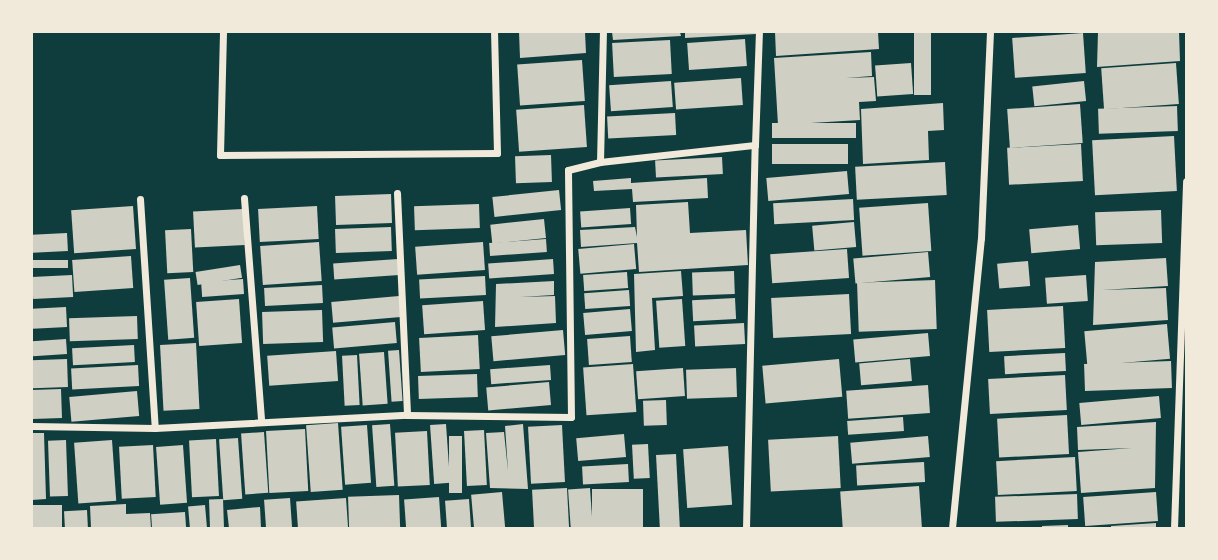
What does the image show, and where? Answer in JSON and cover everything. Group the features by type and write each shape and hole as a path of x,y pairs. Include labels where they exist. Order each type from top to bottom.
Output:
{"street":[{"path":"223,32 220,155 497,153 494,32"},
{"path":"600,162 603,32"},
{"path":"746,528 759,32"},
{"path":"952,528 981,238 990,32"},
{"path":"32,426 155,428 261,420 407,415 570,417 568,170 600,162 755,145"},
{"path":"1174,528 1186,181"},
{"path":"397,193 407,415"},
{"path":"140,198 155,428"},
{"path":"244,198 261,420"}],"building":[{"path":"519,32 585,32 586,53 520,58"},
{"path":"612,32 680,32 681,36 613,40"},
{"path":"685,32 756,32 756,34 685,38"},
{"path":"775,32 878,32 879,49 776,56"},
{"path":"914,32 931,32 931,95 914,95"},
{"path":"1098,32 1179,32 1180,61 1097,67"},
{"path":"1083,33 1086,73 1015,78 1012,38"},
{"path":"745,39 747,66 689,70 687,43"},
{"path":"670,40 672,74 614,77 612,43"},
{"path":"871,52 872,76 846,78 874,77 876,101 859,102 860,120 778,125 774,58"},
{"path":"582,60 585,101 520,105 517,65"},
{"path":"911,63 913,94 877,96 875,66"},
{"path":"1176,63 1179,104 1104,109 1101,68"},
{"path":"741,78 743,105 676,110 674,83"},
{"path":"671,81 673,107 611,111 609,85"},
{"path":"1084,81 1086,101 1034,106 1032,86"},
{"path":"943,103 944,130 928,131 929,160 863,164 861,109"},
{"path":"1080,104 1083,143 1010,148 1007,109"},
{"path":"584,105 587,147 519,152 516,110"},
{"path":"1177,106 1178,131 1099,134 1098,109"},
{"path":"675,113 676,135 608,139 607,117"},
{"path":"772,123 856,123 856,138 772,138"},
{"path":"1174,136 1177,191 1095,195 1092,140"},
{"path":"772,144 848,144 848,164 772,164"},
{"path":"1081,144 1083,181 1009,185 1007,148"},
{"path":"551,155 552,182 516,183 515,156"},
{"path":"722,157 723,174 656,177 655,161"},
{"path":"945,162 947,195 857,200 855,167"},
{"path":"847,171 849,194 768,201 766,178"},
{"path":"631,178 631,183 707,178 708,198 633,202 632,189 594,191 593,181"},
{"path":"559,190 561,210 494,217 492,197"},
{"path":"391,194 392,223 336,225 335,196"},
{"path":"853,199 854,220 774,224 773,203"},
{"path":"688,202 690,233 746,230 748,265 639,272 637,243 581,247 580,230 635,227 637,237 636,205"},
{"path":"928,203 931,251 863,256 859,208"},
{"path":"479,204 480,228 415,230 414,206"},
{"path":"133,206 136,249 74,253 71,210"},
{"path":"317,206 319,239 260,242 258,209"},
{"path":"630,208 631,224 581,227 580,211"},
{"path":"243,209 245,245 195,248 193,212"},
{"path":"1161,210 1162,243 1096,245 1095,212"},
{"path":"544,219 546,238 492,244 490,225"},
{"path":"854,222 856,247 814,251 812,226"},
{"path":"1078,225 1080,249 1031,253 1029,229"},
{"path":"391,227 392,251 336,253 335,229"},
{"path":"191,229 193,272 167,273 165,230"},
{"path":"67,233 68,251 33,253 32,235"},
{"path":"546,239 547,252 490,256 489,243"},
{"path":"319,242 322,281 263,285 260,246"},
{"path":"483,242 485,270 417,275 415,247"},
{"path":"634,244 636,269 580,274 578,249"},
{"path":"847,249 849,278 772,283 770,254"},
{"path":"928,252 930,277 855,283 853,259"},
{"path":"131,256 133,288 74,292 72,260"},
{"path":"1166,258 1168,286 1102,290 1166,288 1168,320 1093,325 1095,262"},
{"path":"398,259 399,275 334,279 333,264"},
{"path":"553,259 554,274 489,278 488,264"},
{"path":"32,260 68,260 68,268 32,268"},
{"path":"1028,261 1030,286 999,289 997,264"},
{"path":"240,265 242,278 198,285 196,272"},
{"path":"681,271 683,296 652,298 655,350 636,352 634,274"},
{"path":"734,271 735,294 693,295 692,272"},
{"path":"627,272 628,288 584,291 583,275"},
{"path":"72,275 73,297 33,299 32,277"},
{"path":"1086,275 1088,301 1047,304 1045,278"},
{"path":"485,276 486,295 420,298 419,279"},
{"path":"190,278 194,338 168,340 164,280"},
{"path":"243,279 244,294 202,297 201,282"},
{"path":"935,280 937,329 859,332 857,283"},
{"path":"554,281 554,295 520,297 555,296 556,323 495,327 496,284"},
{"path":"322,285 323,303 265,306 264,288"},
{"path":"629,290 630,306 585,309 584,293"},
{"path":"849,294 851,334 773,338 771,298"},
{"path":"399,296 401,317 333,323 331,302"},
{"path":"735,298 736,319 693,321 692,300"},
{"path":"239,299 242,343 199,346 196,302"},
{"path":"682,299 685,346 659,348 656,301"},
{"path":"483,301 485,330 424,334 422,305"},
{"path":"1063,306 1065,348 989,352 987,310"},
{"path":"66,307 67,327 33,329 32,309"},
{"path":"630,309 632,331 585,335 583,313"},
{"path":"322,310 323,342 263,344 262,312"},
{"path":"137,316 138,339 70,341 69,318"},
{"path":"395,322 397,343 334,348 332,327"},
{"path":"744,323 745,344 695,347 694,326"},
{"path":"1167,324 1170,359 1087,366 1084,331"},
{"path":"563,330 565,355 493,361 491,336"},
{"path":"928,333 930,356 855,362 853,340"},
{"path":"478,335 480,369 421,372 419,338"},
{"path":"630,336 632,362 589,365 587,339"},
{"path":"66,339 67,354 33,356 32,341"},
{"path":"196,343 199,409 164,411 160,345"},
{"path":"134,345 135,362 73,365 72,348"},
{"path":"399,350 403,401 392,402 388,351"},
{"path":"336,351 338,381 269,386 267,356"},
{"path":"384,352 388,404 363,406 359,354"},
{"path":"1065,353 1066,371 1005,374 1004,356"},
{"path":"357,355 360,405 345,406 342,356"},
{"path":"67,359 68,387 33,388 32,360"},
{"path":"839,359 842,397 766,404 762,366"},
{"path":"910,359 912,381 861,385 859,363"},
{"path":"1171,361 1172,388 1085,391 1084,364"},
{"path":"633,364 636,412 586,415 583,367"},
{"path":"138,365 139,386 72,389 71,369"},
{"path":"550,365 551,380 491,384 490,369"},
{"path":"683,368 685,396 638,399 636,371"},
{"path":"736,368 737,397 687,399 686,370"},
{"path":"477,374 478,397 419,399 418,376"},
{"path":"1065,375 1067,410 990,414 988,379"},
{"path":"549,382 551,405 488,410 486,387"},
{"path":"928,385 930,413 848,419 846,391"},
{"path":"61,389 62,418 33,419 32,390"},
{"path":"137,391 139,416 71,422 69,397"},
{"path":"1159,396 1161,418 1081,425 1079,403"},
{"path":"666,400 667,425 644,426 643,401"},
{"path":"1067,415 1069,454 999,458 997,419"},
{"path":"903,417 904,431 848,435 847,421"},
{"path":"1156,422 1155,488 1081,493 1078,452 1132,448 1078,450 1077,427"},
{"path":"338,423 343,490 311,492 306,425"},
{"path":"390,424 394,486 376,487 372,425"},
{"path":"446,424 450,483 434,484 430,425"},
{"path":"523,424 528,489 490,488 486,433 504,432 508,471 505,426"},
{"path":"367,425 371,483 345,485 341,427"},
{"path":"562,425 565,482 531,484 528,427"},
{"path":"305,429 308,491 269,493 266,431"},
{"path":"484,430 487,485 467,486 464,431"},
{"path":"427,431 430,485 398,487 395,433"},
{"path":"264,432 268,493 245,494 241,434"},
{"path":"32,433 44,433 46,499 32,500"},
{"path":"624,434 626,457 578,461 576,438"},
{"path":"449,436 462,436 462,493 449,493"},
{"path":"838,436 841,488 771,492 768,440"},
{"path":"928,436 930,457 852,464 850,443"},
{"path":"238,438 242,499 223,500 219,439"},
{"path":"216,439 219,496 192,497 189,440"},
{"path":"66,440 68,496 50,497 48,441"},
{"path":"112,440 116,501 78,504 74,443"},
{"path":"648,444 650,478 634,479 632,445"},
{"path":"153,445 156,497 122,499 119,447"},
{"path":"183,445 187,503 160,505 156,447"},
{"path":"728,446 732,505 687,508 683,449"},
{"path":"676,454 680,528 660,528 656,455"},
{"path":"1075,457 1077,491 998,495 996,461"},
{"path":"924,462 925,482 857,486 856,466"},
{"path":"628,464 629,482 583,484 582,466"},
{"path":"919,486 922,528 843,528 840,492"},
{"path":"567,488 569,528 534,528 532,490"},
{"path":"590,488 593,528 571,528 568,490"},
{"path":"592,489 643,489 643,528 592,528"},
{"path":"502,492 505,528 474,528 471,495"},
{"path":"1156,492 1158,521 1085,526 1083,497"},
{"path":"1077,494 1078,519 996,522 995,497"},
{"path":"399,495 400,528 349,528 348,497"},
{"path":"439,497 441,528 406,528 404,499"},
{"path":"290,498 292,528 266,528 264,500"},
{"path":"346,498 348,528 298,528 296,501"},
{"path":"209,499 223,499 224,528 210,528"},
{"path":"469,499 471,528 447,528 445,501"},
{"path":"126,504 126,514 150,513 151,528 91,528 90,506"},
{"path":"33,505 62,505 62,528 33,528"},
{"path":"205,505 207,528 190,528 188,506"},
{"path":"260,507 261,528 229,528 227,510"},
{"path":"87,510 88,528 65,528 64,511"},
{"path":"185,512 186,528 152,528 151,514"},
{"path":"1156,523 1156,528 1111,528 1111,526"},
{"path":"1068,525 1068,528 1042,528 1042,526"}]}
